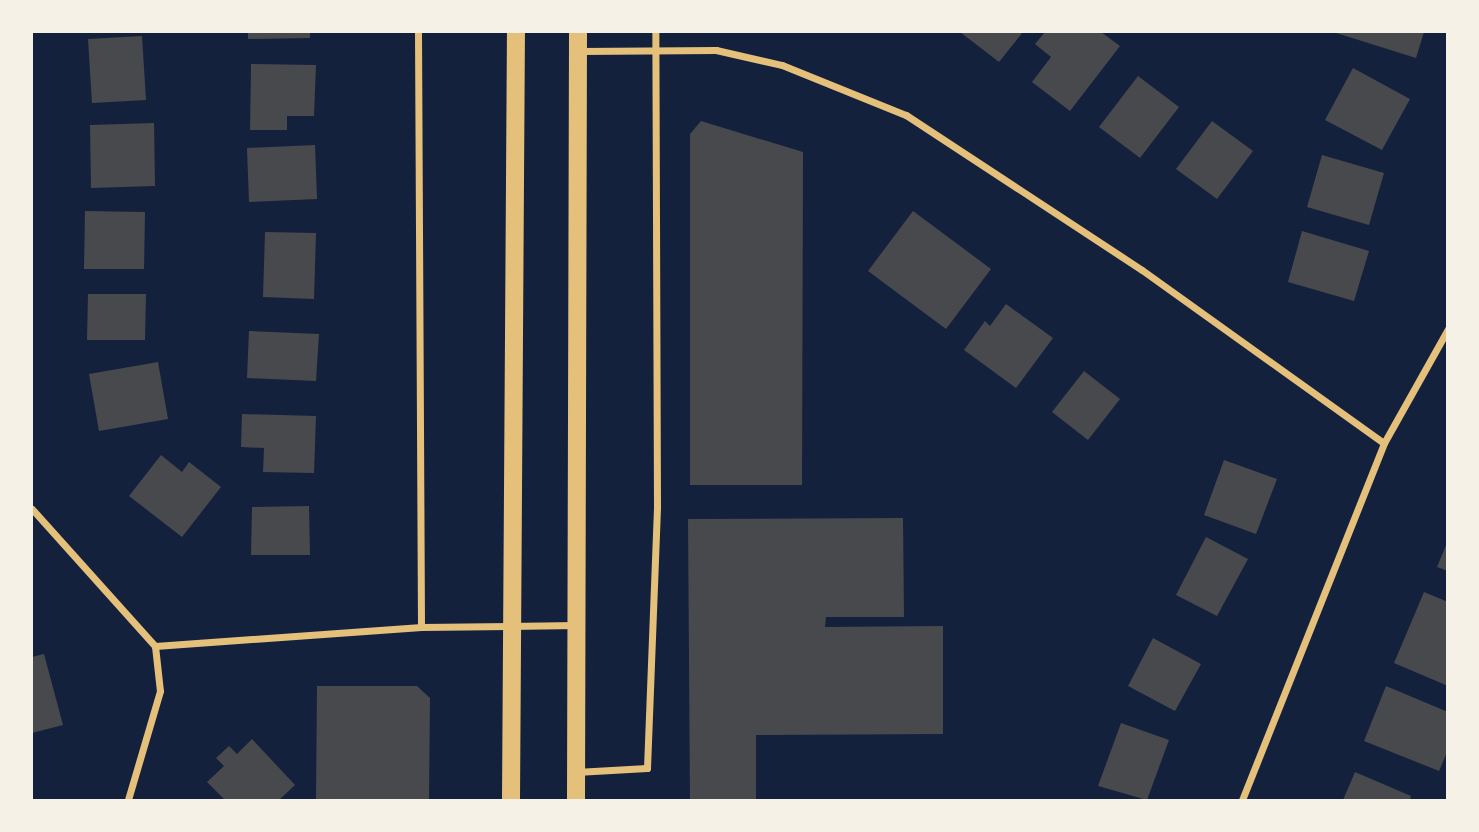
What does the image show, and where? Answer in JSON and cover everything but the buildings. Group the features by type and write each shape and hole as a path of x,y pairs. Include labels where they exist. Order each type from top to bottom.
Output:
{"main road":[{"path":"511,800 516,32"},
{"path":"576,800 578,32"}],"street":[{"path":"418,32 421,627"},
{"path":"576,772 647,768 657,506 655,32"},
{"path":"579,51 655,47 716,50 782,65 906,116 1142,270 1384,443"},
{"path":"1242,800 1384,443 1447,329"},
{"path":"32,509 155,646 160,691 128,800"},
{"path":"155,646 421,627 577,625"}]}
